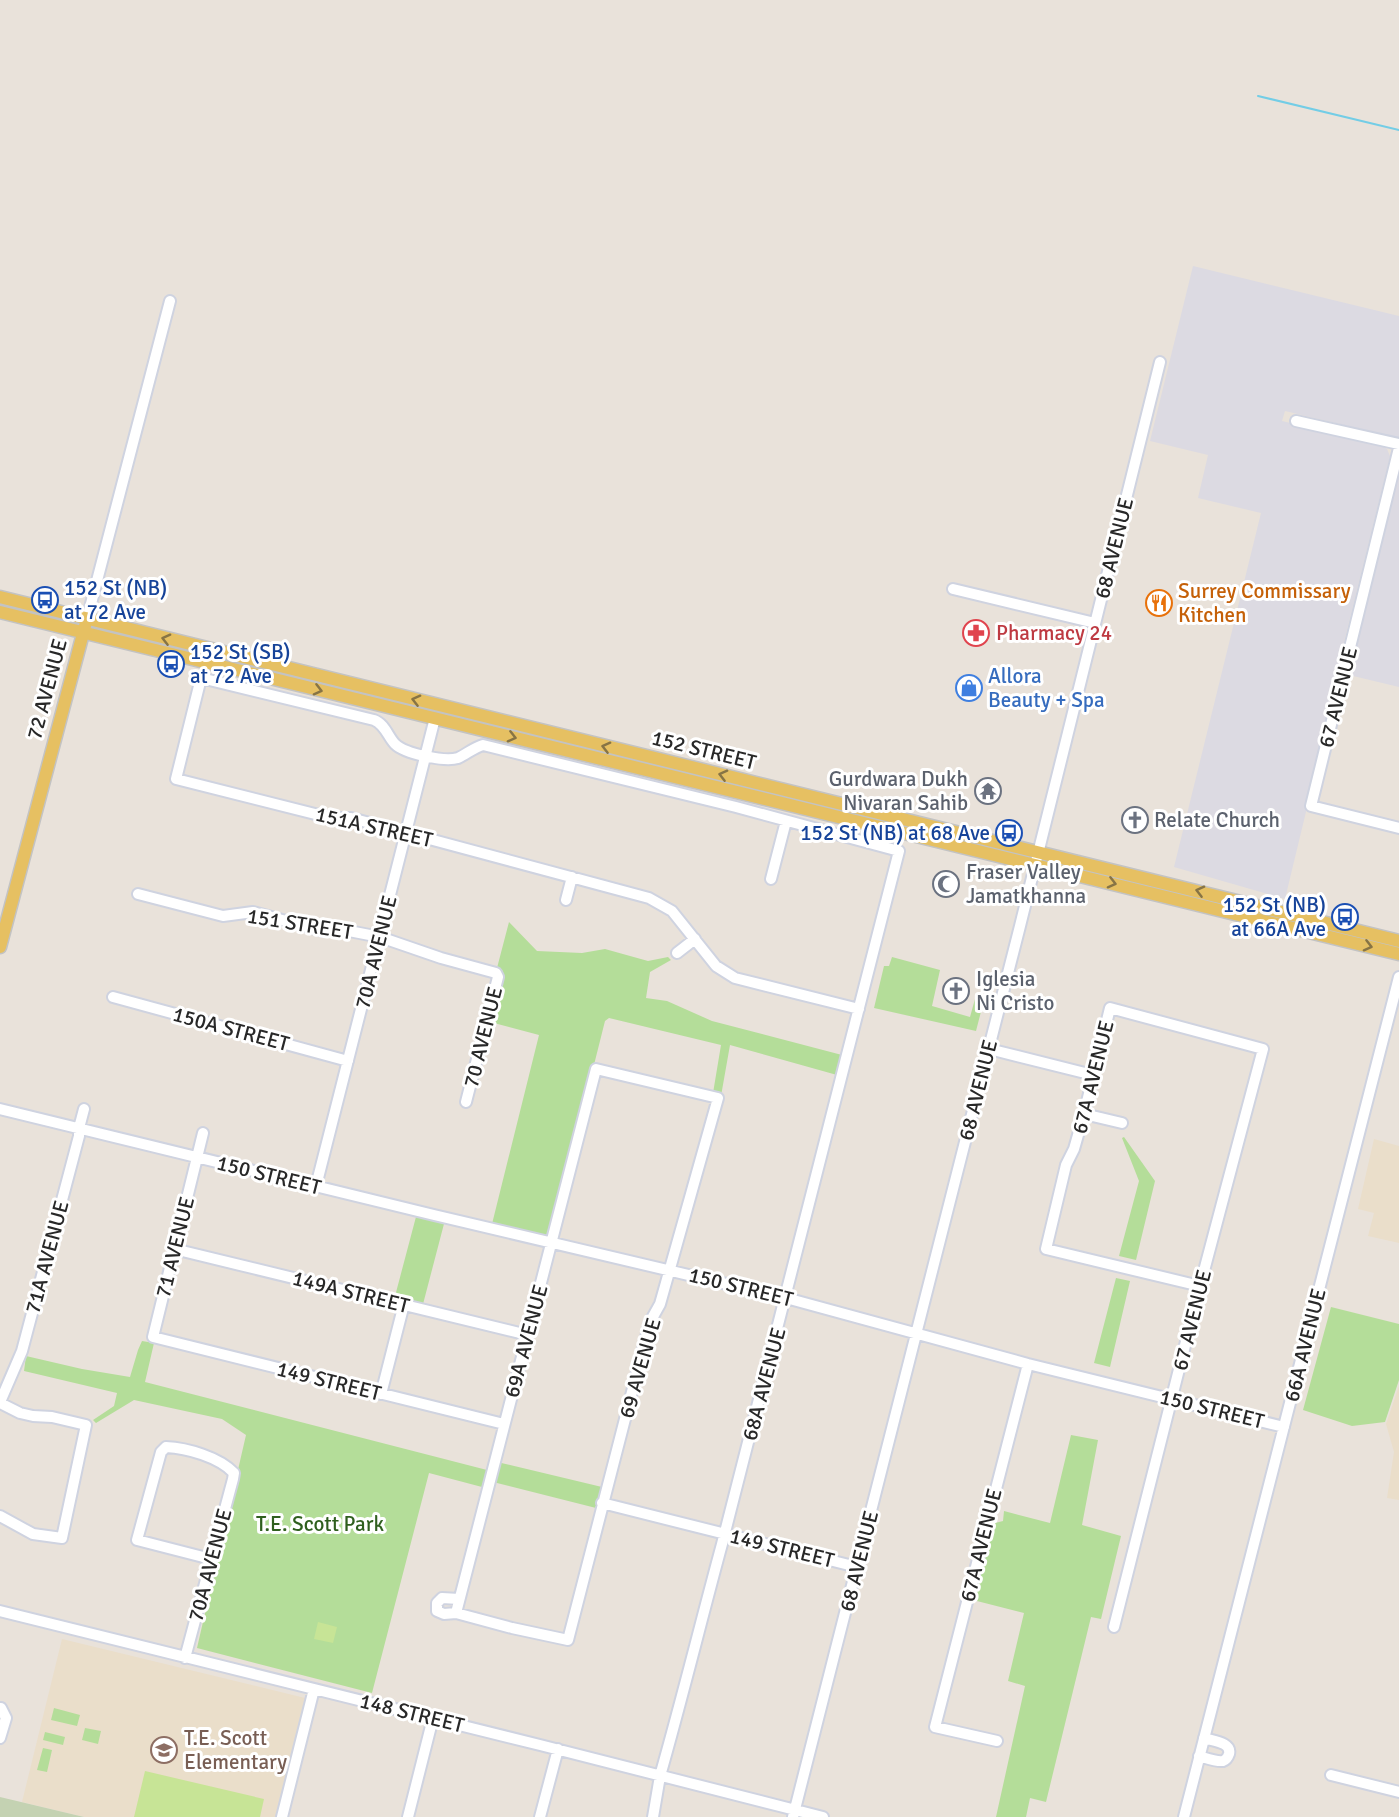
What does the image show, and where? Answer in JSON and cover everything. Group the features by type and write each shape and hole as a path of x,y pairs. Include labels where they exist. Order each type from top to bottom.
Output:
{"main road":[{"name":"152 STREET","path":"0,597 498,720 1037,858 1399,954"},
{"name":"152 STREET","path":"0,612 435,718 1399,941"},
{"name":"72 AVENUE","path":"0,947 87,619"},
{"path":"435,718 442,714 480,721 498,720"}],"street":[{"name":"72 AVENUE","path":"87,619 170,301"},
{"name":"68 AVENUE","path":"794,1814 1037,858 1160,362"},
{"path":"1296,421 1399,446"},
{"name":"67 AVENUE","path":"1399,446 1311,806 1399,828"},
{"path":"953,589 1095,623"},
{"name":"151A STREET","path":"426,756 399,748 391,740 381,723 374,720 201,678 176,779 331,818 351,818 649,898 672,911 716,966 735,978 860,1009"},
{"name":"70A AVENUE","path":"316,1186 435,718"},
{"path":"426,756 448,760 461,757 473,747 483,745 786,820 771,879"},
{"name":"68A AVENUE","path":"653,1817 660,1776 786,1298 899,851 786,820"},
{"path":"566,900 572,877"},
{"name":"151 STREET","path":"138,894 223,916 253,912 323,931 349,931 380,937 441,958 496,973"},
{"path":"677,953 695,939"},
{"name":"70 AVENUE","path":"466,1102 498,976 496,973"},
{"name":"66A AVENUE","path":"1184,1817 1399,977"},
{"name":"150A STREET","path":"114,997 348,1061"},
{"name":"67 AVENUE","path":"1110,1008 1263,1049 1200,1286 1114,1627"},
{"name":"67A AVENUE","path":"1110,1008 1084,1114 1074,1149 1066,1166 1046,1249 1200,1286"},
{"path":"989,1048 1093,1075"},
{"name":"69 AVENUE","path":"456,1613 568,1640 650,1322 660,1304 718,1098 596,1070"},
{"name":"69A AVENUE","path":"456,1613 596,1070"},
{"name":"150 STREET","path":"0,1109 670,1269 1028,1364 1284,1427"},
{"name":"71A AVENUE","path":"0,1402 18,1364 34,1309 78,1141 84,1109"},
{"path":"1084,1114 1122,1123"},
{"name":"150 STREET","path":"197,1157 203,1133"},
{"name":"71 AVENUE","path":"153,1337 197,1157"},
{"name":"149A STREET","path":"174,1249 528,1335"},
{"path":"381,1394 404,1304"},
{"name":"149 STREET","path":"153,1337 504,1424"},
{"name":"67A AVENUE","path":"997,1741 935,1727 1028,1364"},
{"path":"0,1402 27,1414 86,1425 62,1538 33,1534 0,1516"},
{"name":"70A AVENUE","path":"185,1658 234,1473 228,1467 202,1455 166,1448 161,1452 137,1540 211,1559"},
{"name":"149 STREET","path":"602,1503 857,1567"},
{"path":"456,1613 440,1613 437,1611 437,1603 445,1598 459,1599"},
{"name":"148 STREET","path":"0,1611 558,1749 794,1814 823,1817"},
{"path":"282,1817 314,1689"},
{"path":"0,1738 6,1718 1,1708"},
{"path":"408,1817 433,1718"},
{"path":"1199,1756 1220,1761 1229,1755 1229,1749 1225,1744 1204,1738"},
{"path":"540,1817 558,1749"},
{"path":"1330,1774 1399,1792"}],"shaded area":[{"path":"1193,266 1399,316 1399,438 1285,411 1282,421 1381,445 1387,449 1390,456 1336,674 1338,679 1285,899 1174,867 1261,513 1198,498 1208,455 1150,441"},
{"path":"1399,473 1399,687 1349,675"},
{"path":"1374,1139 1399,1146 1399,1243 1368,1236 1374,1213 1358,1209"},
{"path":"1399,1386 1399,1500 1387,1498 1394,1452 1386,1424"},
{"name":"T.E. Scott Elementary","path":"62,1639 305,1698 276,1817 84,1817 22,1802"}],"green space":[{"path":"509,922 537,951 582,953 605,949 648,961 668,957 671,960 650,972 646,998 667,1001 712,1021 842,1055 837,1075 730,1045 721,1096 713,1093 721,1045 609,1018 605,1021 550,1240 492,1224 539,1035 490,1022 503,971 497,968"},
{"path":"892,957 940,970 932,1006 970,1017 975,999 984,1000 976,1031 874,1008 884,966 889,966"},
{"path":"1124,1137 1155,1181 1136,1260 1119,1256 1139,1181 1122,1138"},
{"path":"417,1213 445,1220 422,1308 394,1300"},
{"path":"1116,1278 1130,1281 1110,1367 1094,1363"},
{"path":"1331,1307 1399,1324 1399,1380 1385,1422 1352,1426 1303,1410"},
{"name":"T.E. Scott Park","path":"142,1341 154,1343 145,1382 487,1470 482,1487 429,1473 372,1693 197,1648 246,1435 222,1419 134,1400 96,1423 93,1420 114,1406 117,1393 24,1371 26,1356 130,1377"},
{"path":"1071,1435 1098,1440 1082,1525 1121,1536 1101,1619 1091,1617 1046,1802 1030,1798 1026,1817 996,1817 1025,1686 1008,1681 1024,1613 973,1600 995,1523 1003,1521 1004,1511 1050,1523"},
{"path":"497,1462 602,1487 596,1508 493,1482"},
{"path":"318,1622 337,1627 333,1643 314,1639"},
{"path":"54,1708 80,1715 77,1726 51,1720"},
{"path":"85,1728 101,1731 98,1744 82,1740"},
{"path":"45,1732 65,1737 63,1745 43,1740"},
{"path":"43,1748 52,1750 47,1772 37,1770"},
{"path":"145,1771 264,1799 260,1817 134,1817"},
{"path":"0,1797 84,1817 0,1817"}],"waterway":[{"path":"1258,96 1399,130"}],"place":[{"name":"152 St (NB) at 72 Ave","path":"45,600"},
{"name":"Surrey Commissary Kitchen","path":"1159,603"},
{"name":"Pharmacy 24","path":"976,633"},
{"name":"152 St (SB) at 72 Ave","path":"171,664"},
{"name":"Allora Beauty + Spa","path":"969,688"},
{"name":"Gurdwara Dukh Nivaran Sahib","path":"988,791"},
{"name":"Relate Church","path":"1135,820"},
{"name":"152 St (NB) at 68 Ave","path":"1009,833"},
{"name":"Fraser Valley Jamatkhanna","path":"946,884"},
{"name":"152 St (NB) at 66A Ave","path":"1345,917"},
{"name":"Iglesia Ni Cristo","path":"956,991"},
{"name":"T.E. Scott Elementary","path":"164,1750"}]}
